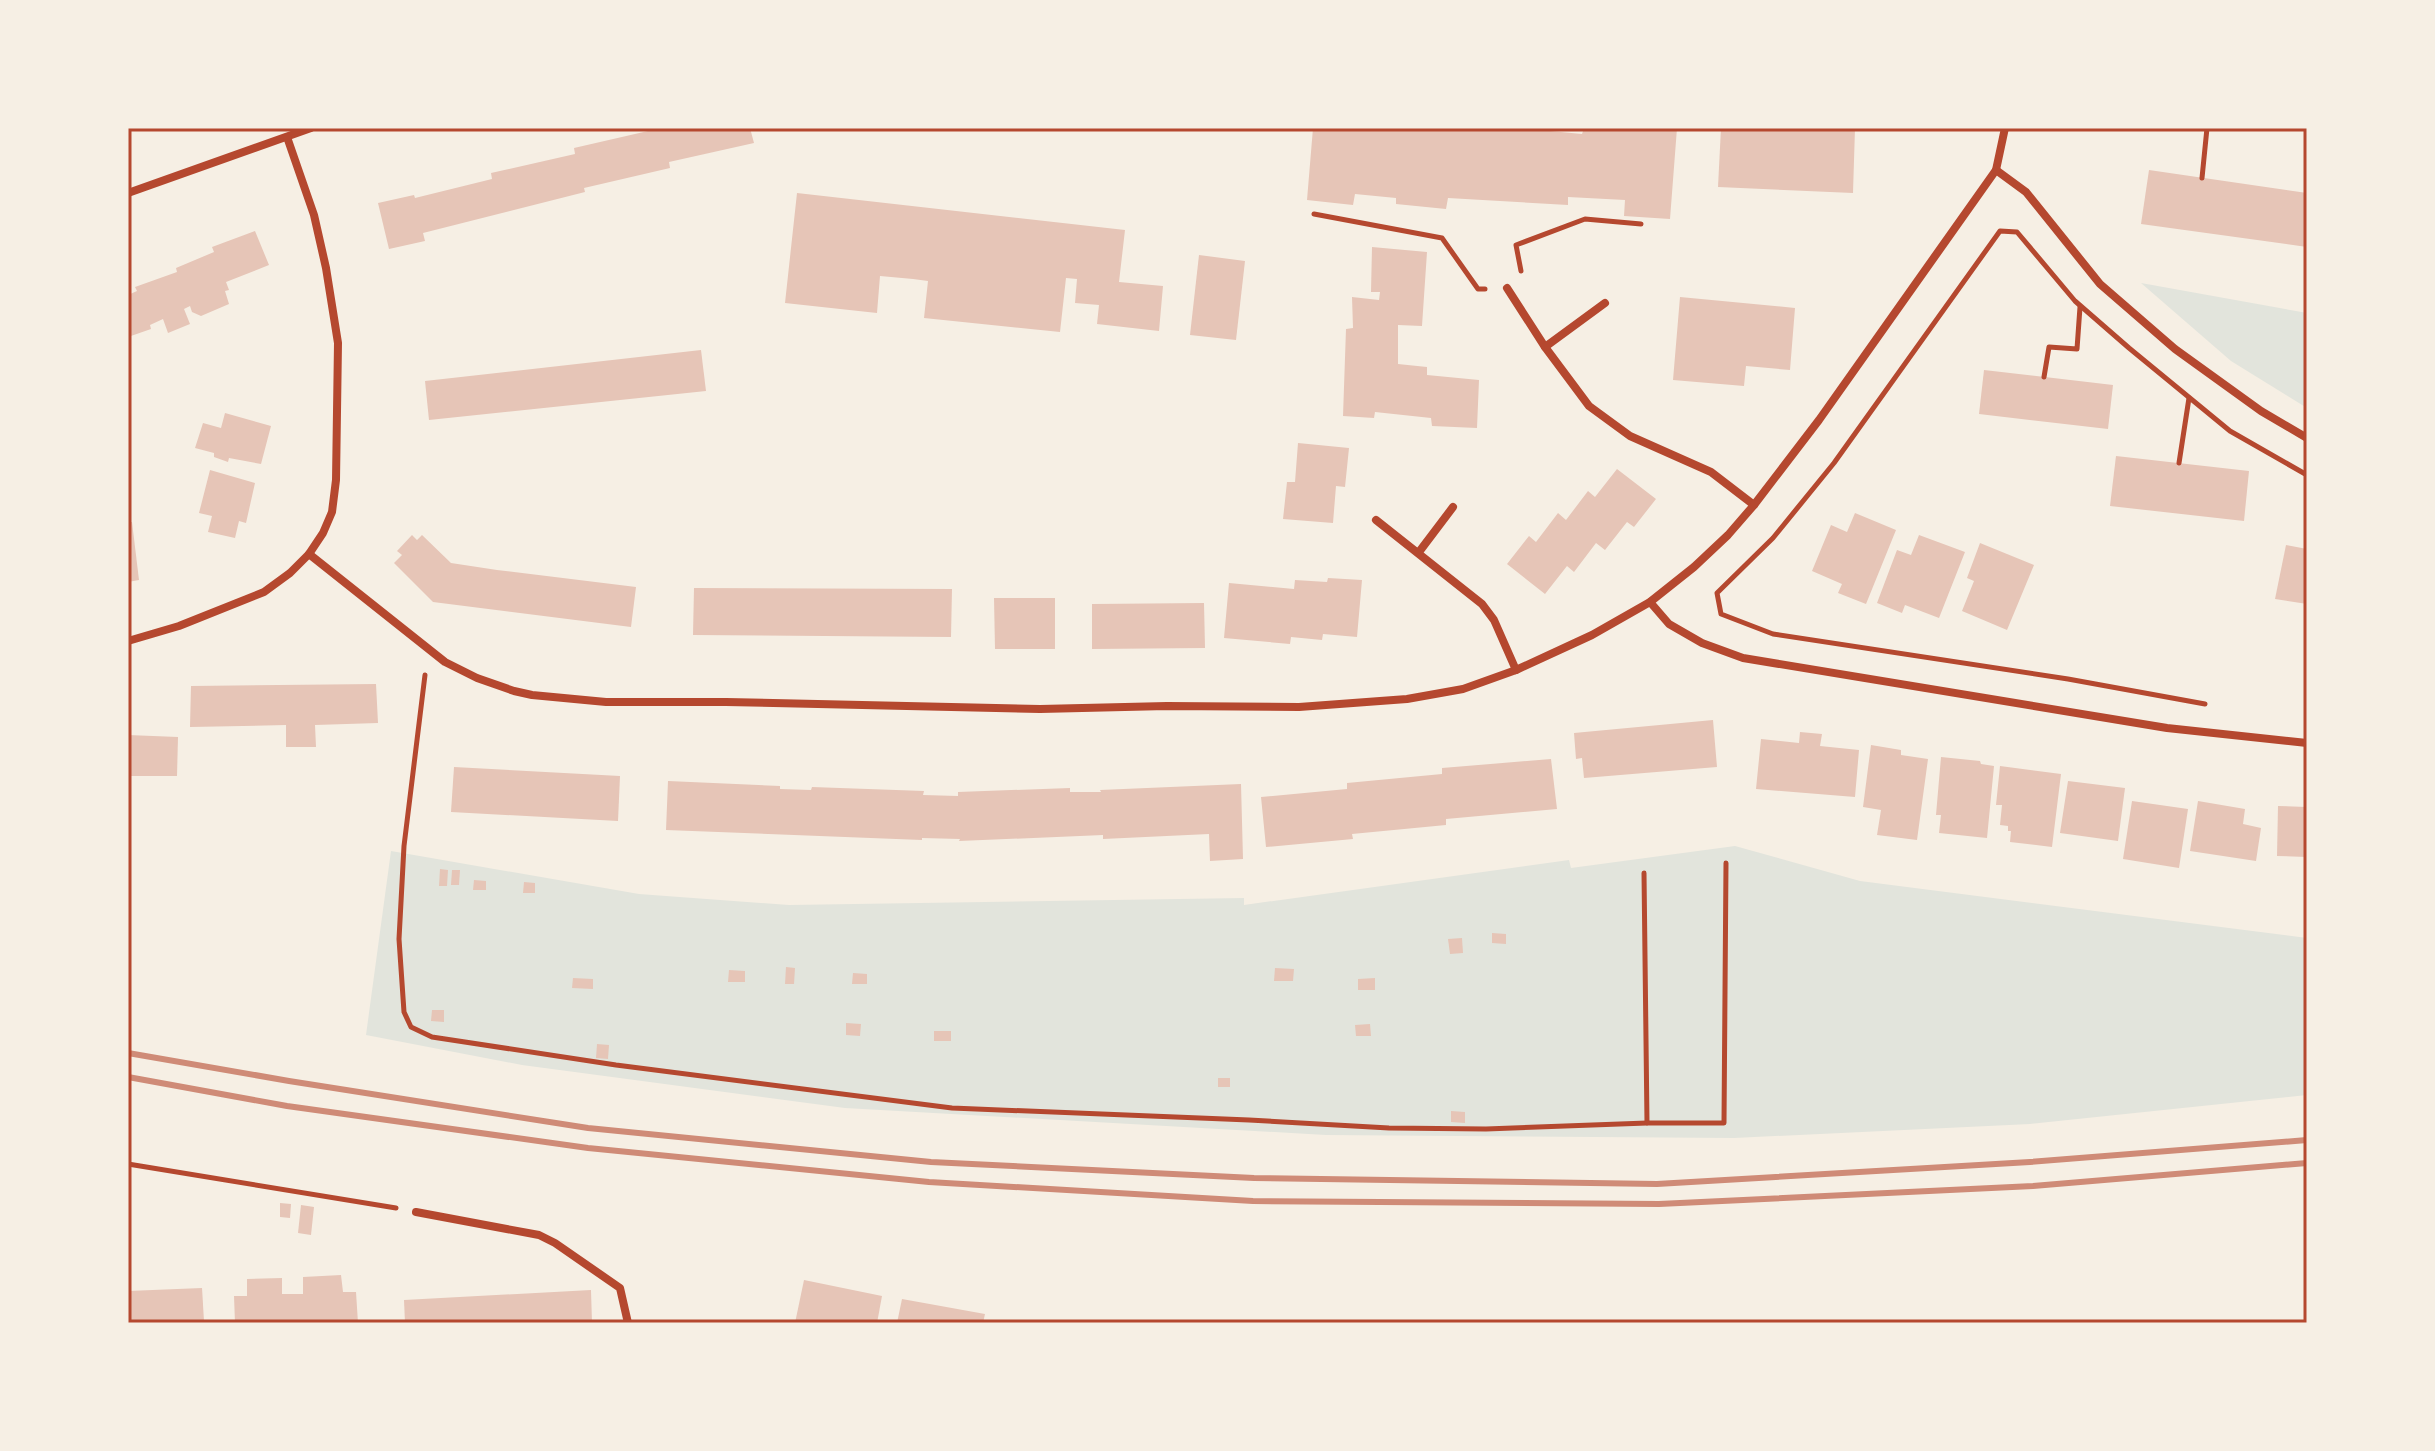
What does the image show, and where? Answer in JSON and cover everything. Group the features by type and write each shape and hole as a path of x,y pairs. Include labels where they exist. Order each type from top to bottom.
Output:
{"street":[{"path":"128,193 311,128"},
{"path":"309,554 445,662 514,691 561,698 606,702 1040,709 1299,707 1407,699 1463,689 1516,670 1592,635 1650,602 1728,535 1854,371 1996,170 2005,128"},
{"path":"128,641 238,605 264,592 309,554 332,512 337,443 338,343 314,215 287,137"},
{"path":"1996,170 2026,192 2100,284 2164,340 2261,411 2307,438"},
{"path":"1507,288 1545,347 1589,406 1630,436 1711,472 1754,505"},
{"path":"1545,347 1605,303"},
{"path":"1419,552 1453,507"},
{"path":"1376,520 1489,612 1516,670"},
{"path":"1650,602 1669,624 1702,643 1743,658 2167,728 2307,743"},
{"path":"416,1212 539,1235 555,1243 620,1288 628,1323"}],"path":[{"path":"2202,178 2207,128"},
{"path":"1314,214 1442,238 1478,289 1507,288 1521,274 1516,245 1585,219 1641,224"},
{"path":"2217,706 2068,679 1773,634 1721,614 1717,593 1773,538 1834,463 2000,231 2017,232 2080,306 2230,431 2307,475"},
{"path":"2044,377 2049,347 2077,349 2080,306"},
{"path":"2179,463 2189,397"},
{"path":"431,651 423,689 404,846 399,939 404,1012 411,1027 432,1037 616,1065 952,1108 1389,1128 1486,1129 1724,1123 1726,863"},
{"path":"1644,873 1647,1123"},
{"path":"128,1164 416,1212"}],"shaded area":[{"path":"2141,283 2307,313 2307,408 2231,361"},
{"path":"1735,846 1860,881 2307,938 2307,1095 2030,1124 1734,1138 1326,1135 845,1108 522,1065 366,1035 391,851 639,894 789,905 1244,898 1244,905 1569,860 1571,868"}],"building":[{"path":"661,128 750,128 754,143 669,162 670,168 584,188 585,192 423,233 425,241 389,249 378,203 414,195 415,198 492,179 491,173 575,154 574,148"},
{"path":"1313,128 1520,128 1582,134 1584,128 1631,131 1631,128 1677,128 1670,219 1624,216 1625,200 1568,197 1568,205 1448,198 1446,209 1396,204 1396,198 1355,194 1353,205 1307,200"},
{"path":"1721,128 1855,128 1853,193 1718,187"},
{"path":"2149,170 2307,193 2307,247 2141,224"},
{"path":"797,193 1125,230 1119,282 1163,286 1159,331 1097,324 1099,305 1075,303 1077,279 1066,278 1060,332 924,318 928,281 913,279 880,276 877,313 785,303"},
{"path":"255,231 269,265 226,282 229,304 201,316 192,312 190,306 184,309 190,324 168,333 163,319 150,325 151,329 128,337 128,295 137,291 135,287 177,272 176,268 214,252 212,247"},
{"path":"1372,247 1427,252 1422,326 1398,325 1398,364 1427,367 1427,375 1479,380 1477,428 1432,426 1431,418 1375,412 1374,418 1343,416 1346,329 1353,328 1352,297 1379,300 1380,292 1371,292"},
{"path":"1199,255 1245,261 1236,340 1190,335"},
{"path":"1680,297 1795,308 1790,370 1746,366 1744,386 1673,380"},
{"path":"701,350 706,391 429,420 425,381"},
{"path":"1984,370 2113,385 2108,429 1979,414"},
{"path":"225,413 271,426 261,464 229,458 228,462 214,457 214,453 195,448 203,423 221,428"},
{"path":"1298,443 1349,448 1345,487 1336,486 1333,523 1283,519 1287,482 1295,482"},
{"path":"2116,456 2249,471 2244,521 2110,506"},
{"path":"1617,469 1656,499 1634,527 1627,522 1605,550 1596,543 1574,572 1567,566 1545,594 1507,564 1529,536 1536,542 1558,513 1566,520 1588,491 1595,497"},
{"path":"210,470 255,483 246,523 239,521 235,538 208,532 212,516 199,513"},
{"path":"1855,513 1896,530 1866,604 1838,593 1842,584 1812,571 1831,525 1847,532"},
{"path":"128,522 132,522 139,580 128,582"},
{"path":"412,535 417,540 422,535 451,563 636,587 631,627 433,602 394,563 402,555 397,551"},
{"path":"1919,535 1965,552 1939,618 1905,605 1902,613 1877,603 1897,550 1911,555"},
{"path":"1980,543 2034,565 2007,630 1962,611 1974,581 1967,578"},
{"path":"2286,545 2307,549 2307,604 2275,599"},
{"path":"1328,578 1362,580 1357,637 1323,634 1322,640 1291,637 1290,644 1224,638 1229,583 1294,589 1295,580 1327,582"},
{"path":"694,588 952,589 951,637 693,635"},
{"path":"994,598 1055,598 1055,649 995,649"},
{"path":"1204,603 1205,648 1092,649 1092,604"},
{"path":"376,684 378,723 315,725 316,747 286,747 286,725 190,727 191,686"},
{"path":"1713,720 1717,767 1584,778 1582,758 1576,759 1574,733"},
{"path":"1800,732 1822,734 1820,746 1859,750 1855,797 1756,789 1761,739 1799,743"},
{"path":"128,735 178,737 177,776 128,776"},
{"path":"1871,745 1901,750 1901,755 1928,759 1917,840 1877,835 1881,810 1863,807"},
{"path":"1941,757 1980,761 1981,764 1994,766 1987,838 1939,833 1941,815 1936,815"},
{"path":"1551,759 1557,809 1446,819 1446,825 1352,834 1353,839 1266,847 1261,797 1347,789 1347,783 1442,774 1442,768"},
{"path":"2000,766 2061,774 2052,847 2010,842 2011,831 2008,831 2008,826 2000,825 2002,805 1996,805"},
{"path":"454,767 620,776 618,821 451,812"},
{"path":"668,781 780,786 780,789 811,790 812,787 924,791 923,795 958,796 958,792 1070,788 1070,792 1101,792 1241,784 1243,859 1210,861 1209,834 959,841 666,830"},
{"path":"2068,781 2125,788 2118,841 2060,833"},
{"path":"2132,801 2188,809 2179,868 2123,859"},
{"path":"2198,801 2245,809 2243,824 2261,828 2256,861 2190,851"},
{"path":"2278,806 2307,807 2307,857 2277,856"},
{"path":"440,869 448,870 447,886 439,886"},
{"path":"452,870 460,870 459,885 451,885"},
{"path":"474,880 486,881 486,890 473,890"},
{"path":"524,882 535,883 535,893 523,893"},
{"path":"1492,933 1506,934 1506,944 1492,943"},
{"path":"1462,938 1463,953 1450,954 1448,939"},
{"path":"786,967 795,968 794,984 785,984"},
{"path":"1275,968 1294,969 1293,981 1274,981"},
{"path":"729,970 745,971 745,982 728,982"},
{"path":"853,973 867,974 867,984 852,984"},
{"path":"573,978 593,979 593,989 572,988"},
{"path":"1375,978 1375,990 1358,990 1358,979"},
{"path":"432,1010 444,1010 444,1022 431,1021"},
{"path":"846,1023 861,1024 860,1036 846,1035"},
{"path":"1370,1024 1371,1036 1356,1036 1355,1025"},
{"path":"934,1031 951,1031 951,1041 934,1041"},
{"path":"597,1044 609,1045 608,1059 596,1058"},
{"path":"1218,1078 1230,1078 1230,1087 1218,1087"},
{"path":"1451,1111 1465,1112 1465,1123 1451,1122"},
{"path":"280,1203 291,1204 290,1218 280,1217"},
{"path":"301,1205 314,1207 311,1235 298,1233"},
{"path":"341,1275 343,1292 356,1292 358,1323 235,1323 234,1296 247,1296 247,1279 282,1278 282,1294 303,1294 303,1277"},
{"path":"804,1280 882,1296 877,1323 795,1323"},
{"path":"202,1288 204,1321 128,1323 128,1291"},
{"path":"591,1290 592,1323 405,1323 404,1300"},
{"path":"902,1299 985,1314 983,1323 897,1323"}],"railway":[{"path":"128,1053 588,1128 931,1162 1254,1178 1657,1184 2030,1162 2307,1140"},
{"path":"128,1077 287,1106 588,1148 929,1182 1253,1201 1659,1204 2033,1186 2307,1163"}]}
